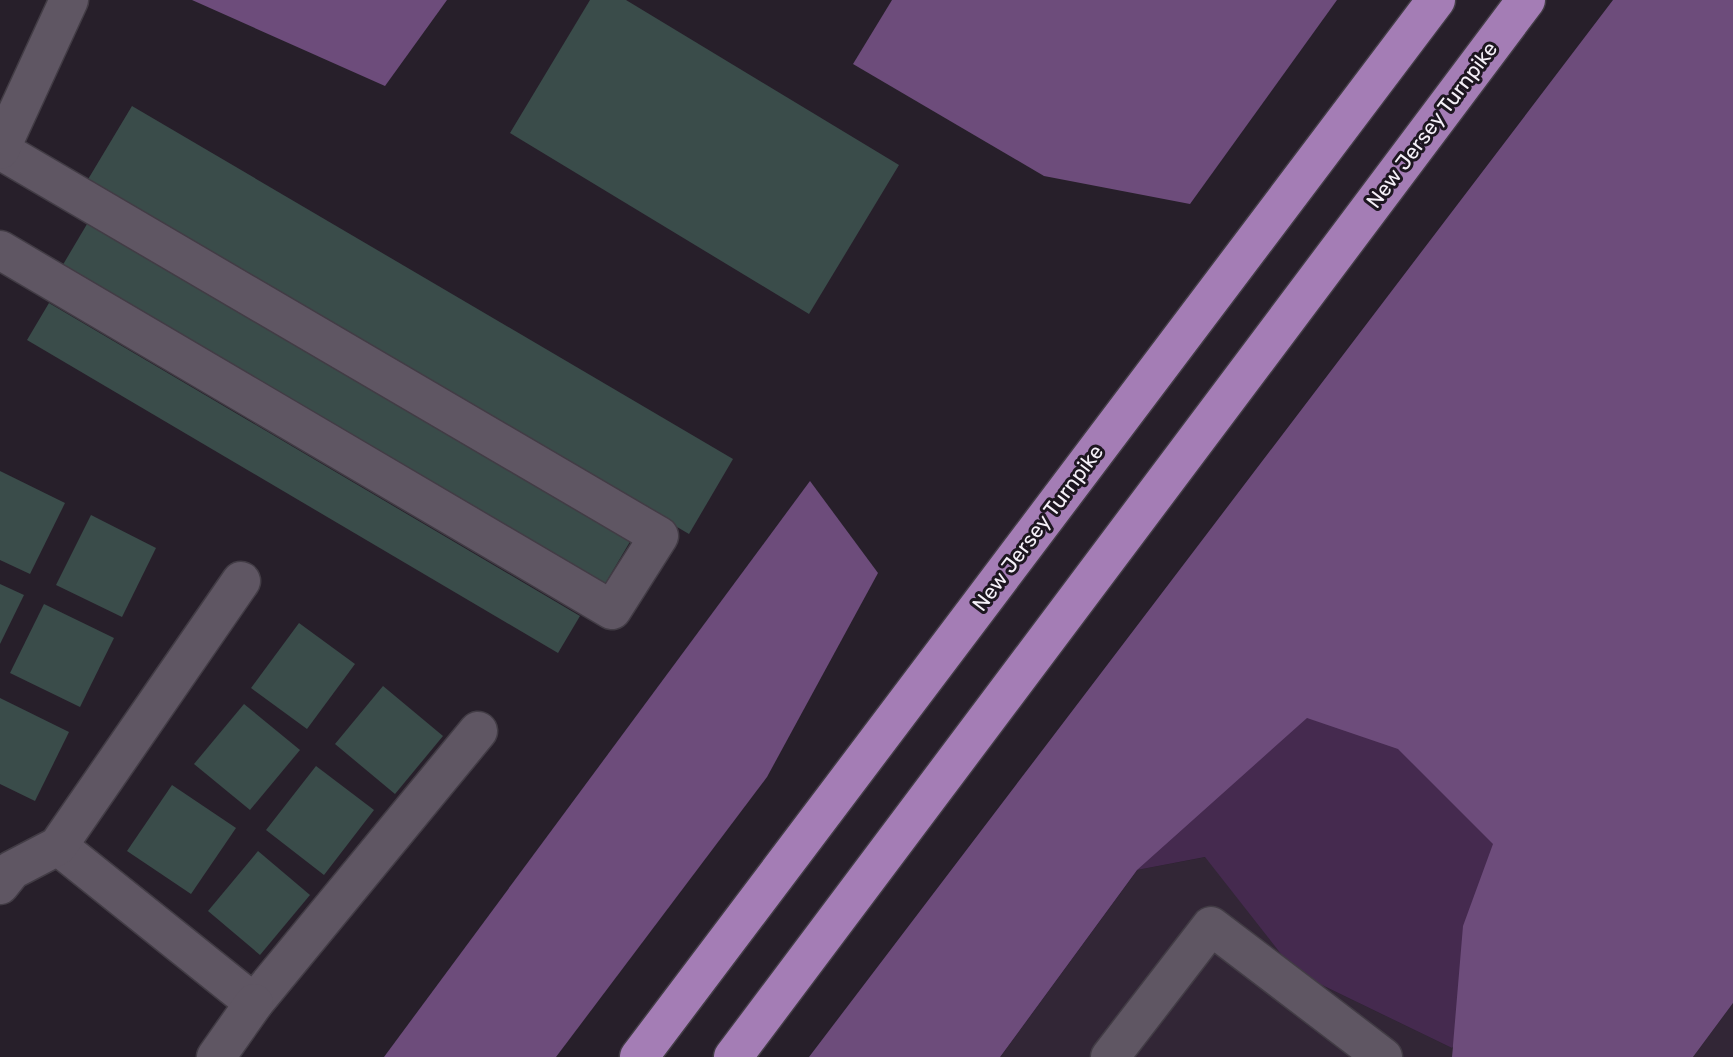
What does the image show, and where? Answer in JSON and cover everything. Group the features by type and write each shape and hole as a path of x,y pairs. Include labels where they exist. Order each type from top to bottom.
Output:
{"highway":[{"name":"New Jersey Turnpike","path":"639,1057 1436,0"},
{"name":"New Jersey Turnpike","path":"733,1057 1526,0"}],"street":[{"path":"0,250 612,610 659,536 0,150 69,0"},
{"path":"4,873 58,846 241,581"},
{"path":"216,1057 254,1003 478,731"},
{"path":"58,846 254,1003"},
{"path":"1110,1057 1211,926 1384,1057"}],"shaded area":[{"path":"192,0 447,0 385,86"},
{"path":"892,0 1337,0 1190,204 1044,176 853,64"},
{"path":"1613,0 1733,0 1733,1003 1693,1057 1452,1057 1463,926 1493,844 1398,749 1307,718 1137,870 1000,1057 809,1057"},
{"path":"1733,0 1575,858 1452,1048 1295,972 1205,857 1137,870 1000,1057 827,1057"},
{"path":"810,481 878,573 767,777 556,1057 384,1057"},
{"path":"1206,857 1295,972 1452,1048 1452,1057 1000,1057 1137,870"},
{"path":"1733,1003 1733,1057 1693,1057"}],"building":[{"path":"590,0 626,0 899,165 809,314 510,133"},
{"path":"132,106 733,459 689,534 87,181"},
{"path":"90,219 631,540 602,589 61,268"},
{"path":"49,303 580,616 558,653 27,340"},
{"path":"0,471 65,503 30,574 0,560"},
{"path":"91,515 156,548 122,617 56,585"},
{"path":"0,584 24,595 0,644"},
{"path":"44,604 114,638 80,707 10,673"},
{"path":"299,623 355,664 307,729 251,688"},
{"path":"383,686 443,736 395,794 335,744"},
{"path":"0,698 69,732 35,801 0,784"},
{"path":"244,704 300,750 250,810 194,764"},
{"path":"316,766 374,810 324,875 266,830"},
{"path":"172,785 236,828 191,894 127,851"},
{"path":"258,851 310,895 260,955 208,911"}]}
